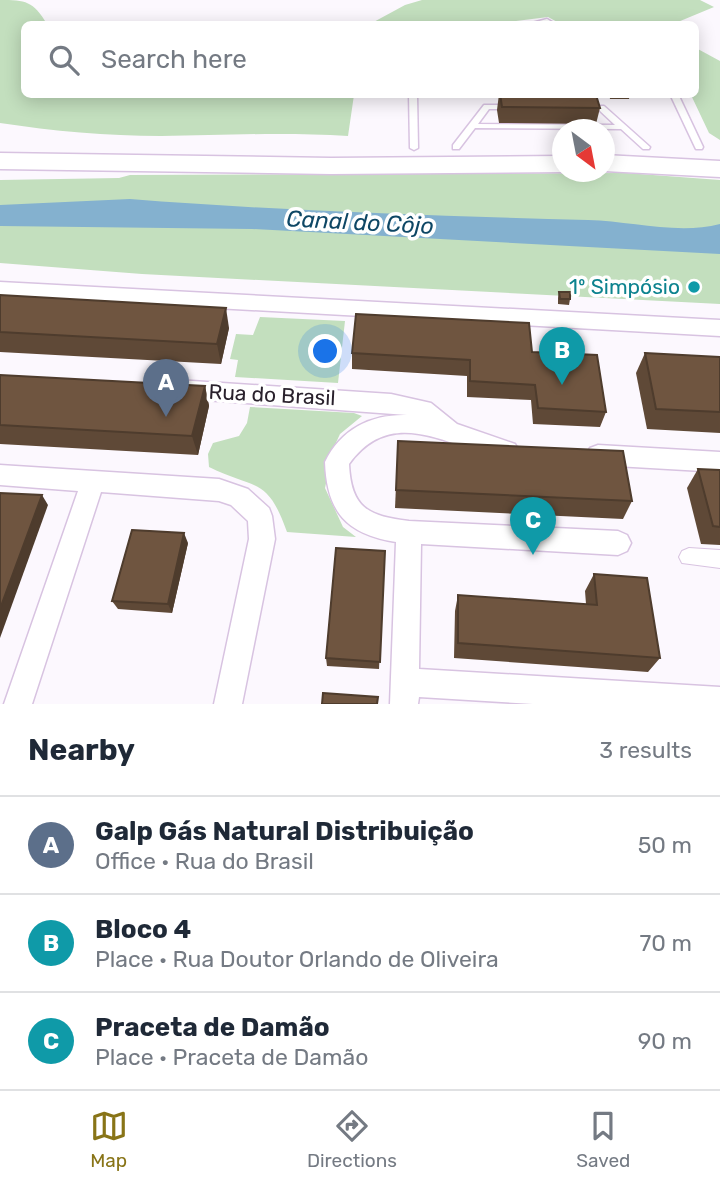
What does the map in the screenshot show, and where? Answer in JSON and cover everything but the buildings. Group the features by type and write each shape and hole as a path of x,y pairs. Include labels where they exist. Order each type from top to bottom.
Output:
{"main road":[{"path":"0,143 552,147"},
{"path":"615,147 709,149"},
{"path":"6,163 331,166 552,163"},
{"path":"615,164 720,169"}],"street":[{"path":"0,289 720,328"},
{"name":"Rua do Brasil","path":"150,388 391,403 423,409 452,432"},
{"path":"531,452 505,451 484,446 452,432 395,424 373,430 356,439 337,462 340,492 361,522 380,529 618,543"},
{"path":"581,455 720,462"},
{"path":"0,475 219,490 239,497 260,516 262,539 228,704"},
{"path":"18,704 93,481"},
{"path":"409,532 404,693 720,701"},
{"path":"689,556 720,559"}],"lane":[{"path":"413,98 414,148"},
{"path":"677,98 709,149"},
{"path":"456,147 487,107 525,108"},
{"path":"576,108 601,108 646,147"},
{"path":"472,126 623,127"}],"green space":[{"path":"0,0 28,3 45,21 21,21 21,98 354,98 348,136 121,135 0,123"},
{"path":"422,0 700,0 714,7 680,21 555,21 548,17 517,21 376,21 405,5"},
{"path":"699,50 720,61 720,140 709,133 692,98 699,98"},
{"path":"552,173 552,182 615,182 615,173 720,180 720,304 142,274 0,263 0,180 119,178 130,175"},
{"path":"260,317 345,321 338,383 235,377 238,360 230,359 236,334 253,335"},
{"path":"250,407 354,413 362,416 340,434 334,447 325,488 343,527 356,537 287,532 273,501 266,493 258,487 209,467 208,454 213,443 239,436 247,423"}],"water":[{"name":"Canal do Côjo","path":"130,199 244,207 588,220 671,228 720,224 720,254 252,229 0,226 0,205"}],"place":[{"name":"1º Simpósio","path":"694,287"},
{"name":"Bloco 4","path":"562,385"},
{"name":"Galp Gás Natural Distribuição","path":"166,417"},
{"name":"Praceta de Damão","path":"533,555"}]}
